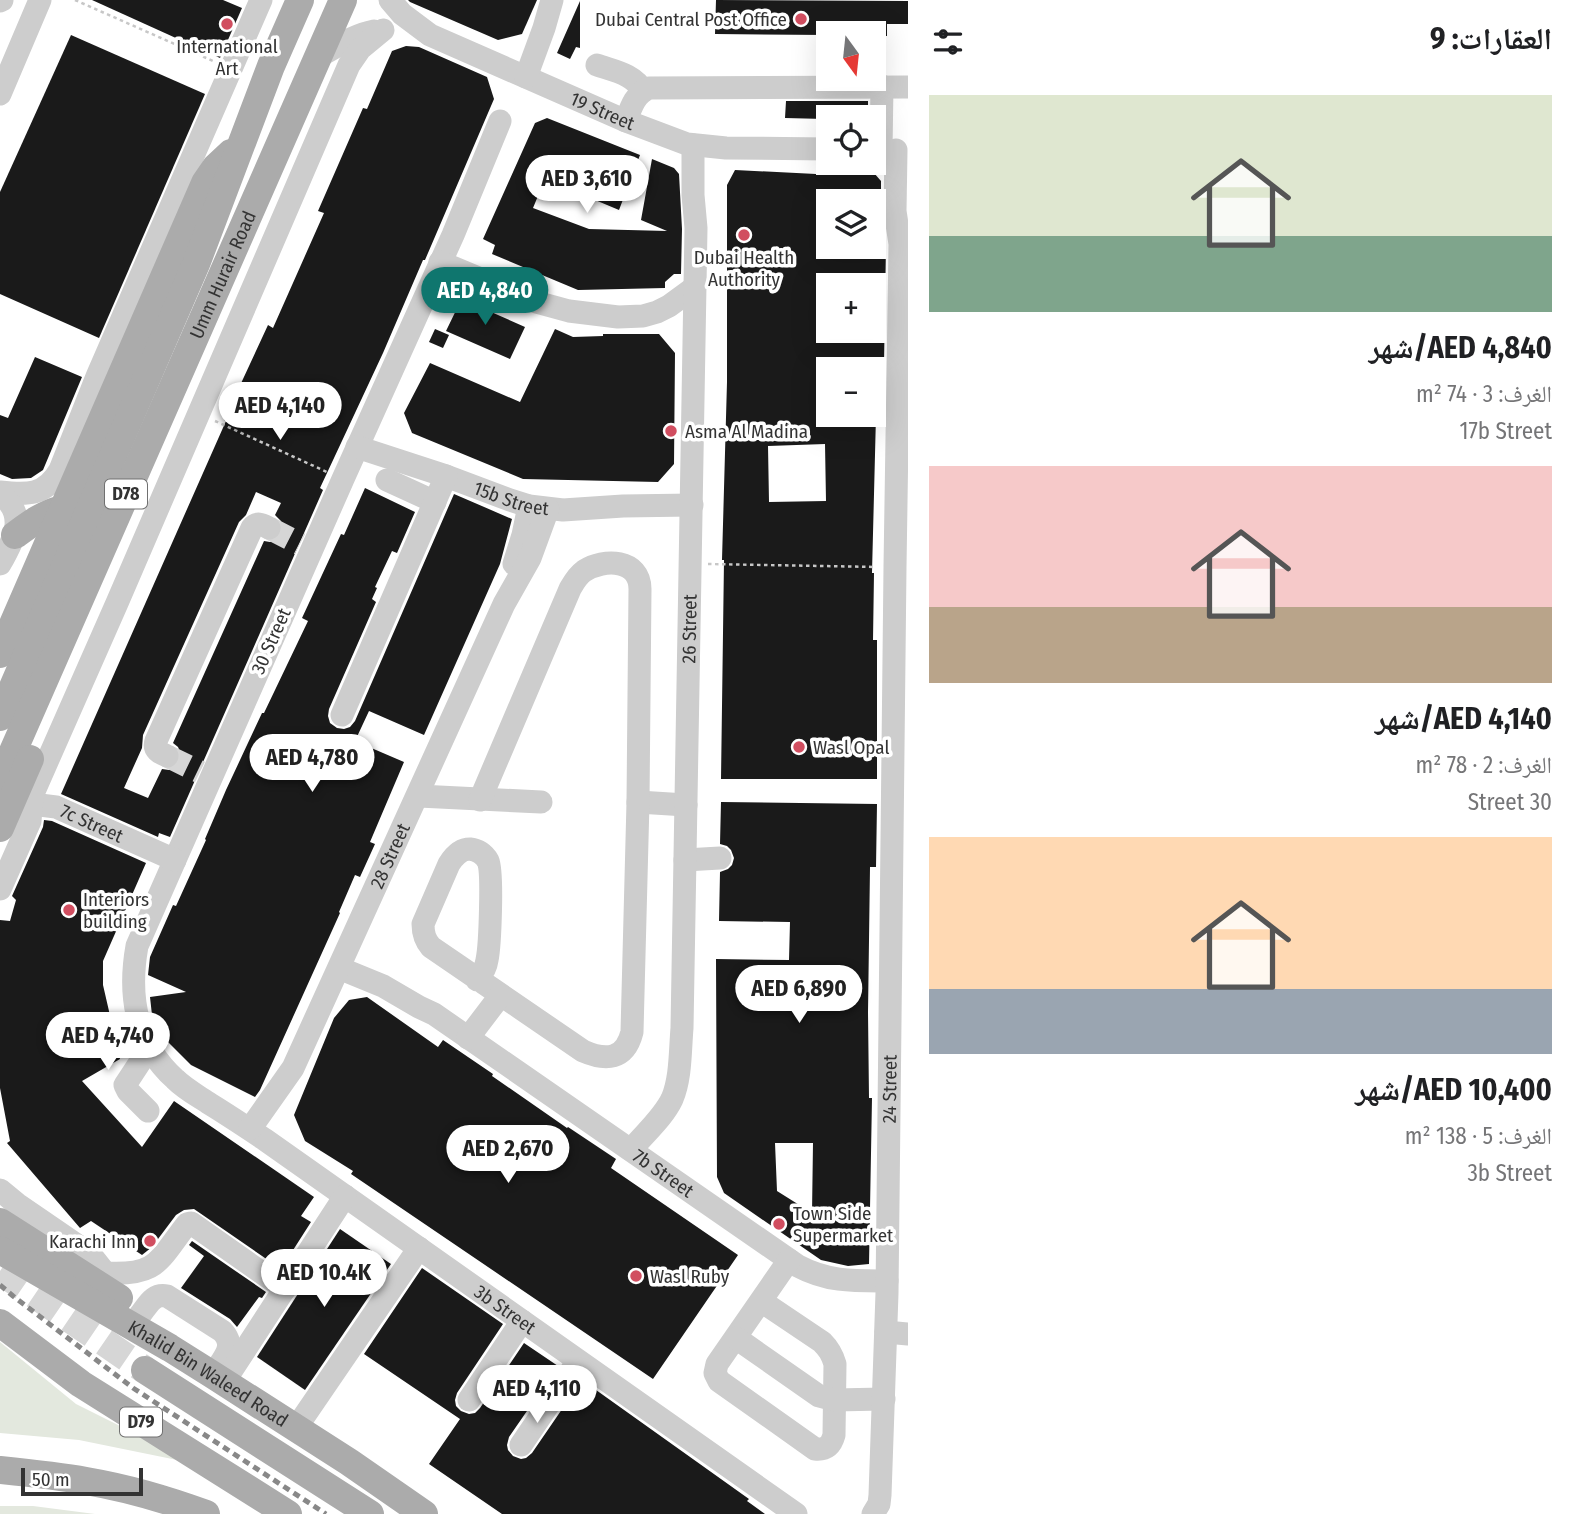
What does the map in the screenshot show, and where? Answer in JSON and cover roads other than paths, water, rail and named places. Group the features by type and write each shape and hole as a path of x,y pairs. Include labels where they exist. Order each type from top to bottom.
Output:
{"main road":[{"name":"Umm Hurair Road","path":"0,717 196,264 271,66 300,0"},
{"name":"Umm Hurair Road","path":"0,780 343,0"},
{"path":"0,654 205,183 216,167 242,145"},
{"path":"12,816 248,252 254,230 253,207"},
{"path":"98,374 106,412"},
{"path":"15,535 39,518 62,509"},
{"path":"0,612 26,568 46,546"},
{"name":"Khalid Bin Waleed Road","path":"0,1222 110,1284 158,1329 170,1348 296,1427 424,1514"},
{"path":"0,1250 170,1348"},
{"name":"D79","path":"0,1323 81,1384 288,1514"},
{"path":"145,1370 370,1514"},
{"path":"0,1470 86,1481 176,1503 206,1514"}],"street":[{"path":"0,94 40,0"},
{"path":"0,493 38,492 55,480 98,374 261,0"},
{"path":"517,73 536,19 550,0"},
{"name":"19 Street","path":"391,1 402,15 430,35 665,137 701,146 816,149"},
{"path":"0,890 30,821 12,816 33,793 349,65 360,49 383,30"},
{"name":"19 Street","path":"316,58 371,31 430,35"},
{"path":"0,51 24,36"},
{"path":"597,65 632,78 643,91"},
{"path":"625,121 635,99 649,88 894,86"},
{"name":"24 Street","path":"894,86 890,150 895,211 904,243"},
{"name":"30 Street","path":"257,1134 176,1081 150,1048 135,1008 133,987 137,946 176,860 206,775 306,548 342,479 453,235 500,121"},
{"name":"26 Street","path":"638,1155 673,1097 682,1028 696,228 692,195 701,146"},
{"name":"24 Street","path":"873,1514 879,1504 884,1399 897,1329 887,1287 898,1067 904,243 908,204"},
{"path":"453,235 458,250 476,277"},
{"path":"440,262 536,302 618,317 643,316 656,312 695,287"},
{"name":"15b Street","path":"361,437 394,445 429,463 470,493 538,507 691,514"},
{"path":"342,715 446,476"},
{"path":"387,480 435,502"},
{"path":"0,493 15,510 17,523 15,535 0,564"},
{"name":"28 Street","path":"257,1134 293,1068 418,796 504,604 523,535 538,507"},
{"path":"167,756 157,751 156,741 252,528 260,524 269,528"},
{"path":"477,980 487,959 490,878 487,859 472,849 462,850 455,855 423,924 426,941 477,980 583,1051 607,1058 624,1049 629,1041 632,1032 638,802 640,581 638,574 626,565 594,566 577,577 480,800"},
{"path":"418,796 541,802"},
{"path":"638,802 686,805"},
{"name":"7c Street","path":"12,816 40,805 57,807 176,860"},
{"path":"685,854 720,853"},
{"name":"7b Street","path":"344,959 383,986 434,1014 789,1260 818,1275 836,1280 887,1287"},
{"path":"468,1038 500,996"},
{"path":"148,1111 125,1085 150,1048"},
{"name":"3b Street","path":"257,1134 796,1514"},
{"path":"0,1191 90,1254 110,1284 155,1264 185,1226 191,1223 285,1289"},
{"path":"219,1379 285,1289 345,1196"},
{"path":"296,1427 419,1248"},
{"path":"761,1301 829,1348 835,1364 832,1442 822,1450 815,1449 716,1377 717,1364 789,1260"},
{"path":"140,1315 153,1299 163,1295 222,1332 228,1339 229,1348 219,1379"},
{"path":"469,1400 522,1321"},
{"path":"736,1338 812,1393 826,1399 884,1399"},
{"path":"521,1445 578,1361"}],"tunnel":[{"path":"269,528 300,544"},
{"path":"167,756 200,772"},
{"path":"0,1271 145,1370"}],"railway":[{"path":"0,1285 133,1388 326,1514"}],"place":[{"name":"Dubai Central Post Office","path":"801,19"},
{"name":"International Art","path":"227,24"},
{"name":"Dubai Health Authority","path":"744,235"},
{"name":"Asma Al Madina","path":"671,431"},
{"name":"Wasl Opal","path":"799,747"},
{"name":"Interiors building","path":"69,910"},
{"name":"Town Side Supermarket","path":"779,1224"},
{"name":"Karachi Inn","path":"150,1241"},
{"name":"Wasl Ruby","path":"636,1276"}]}
